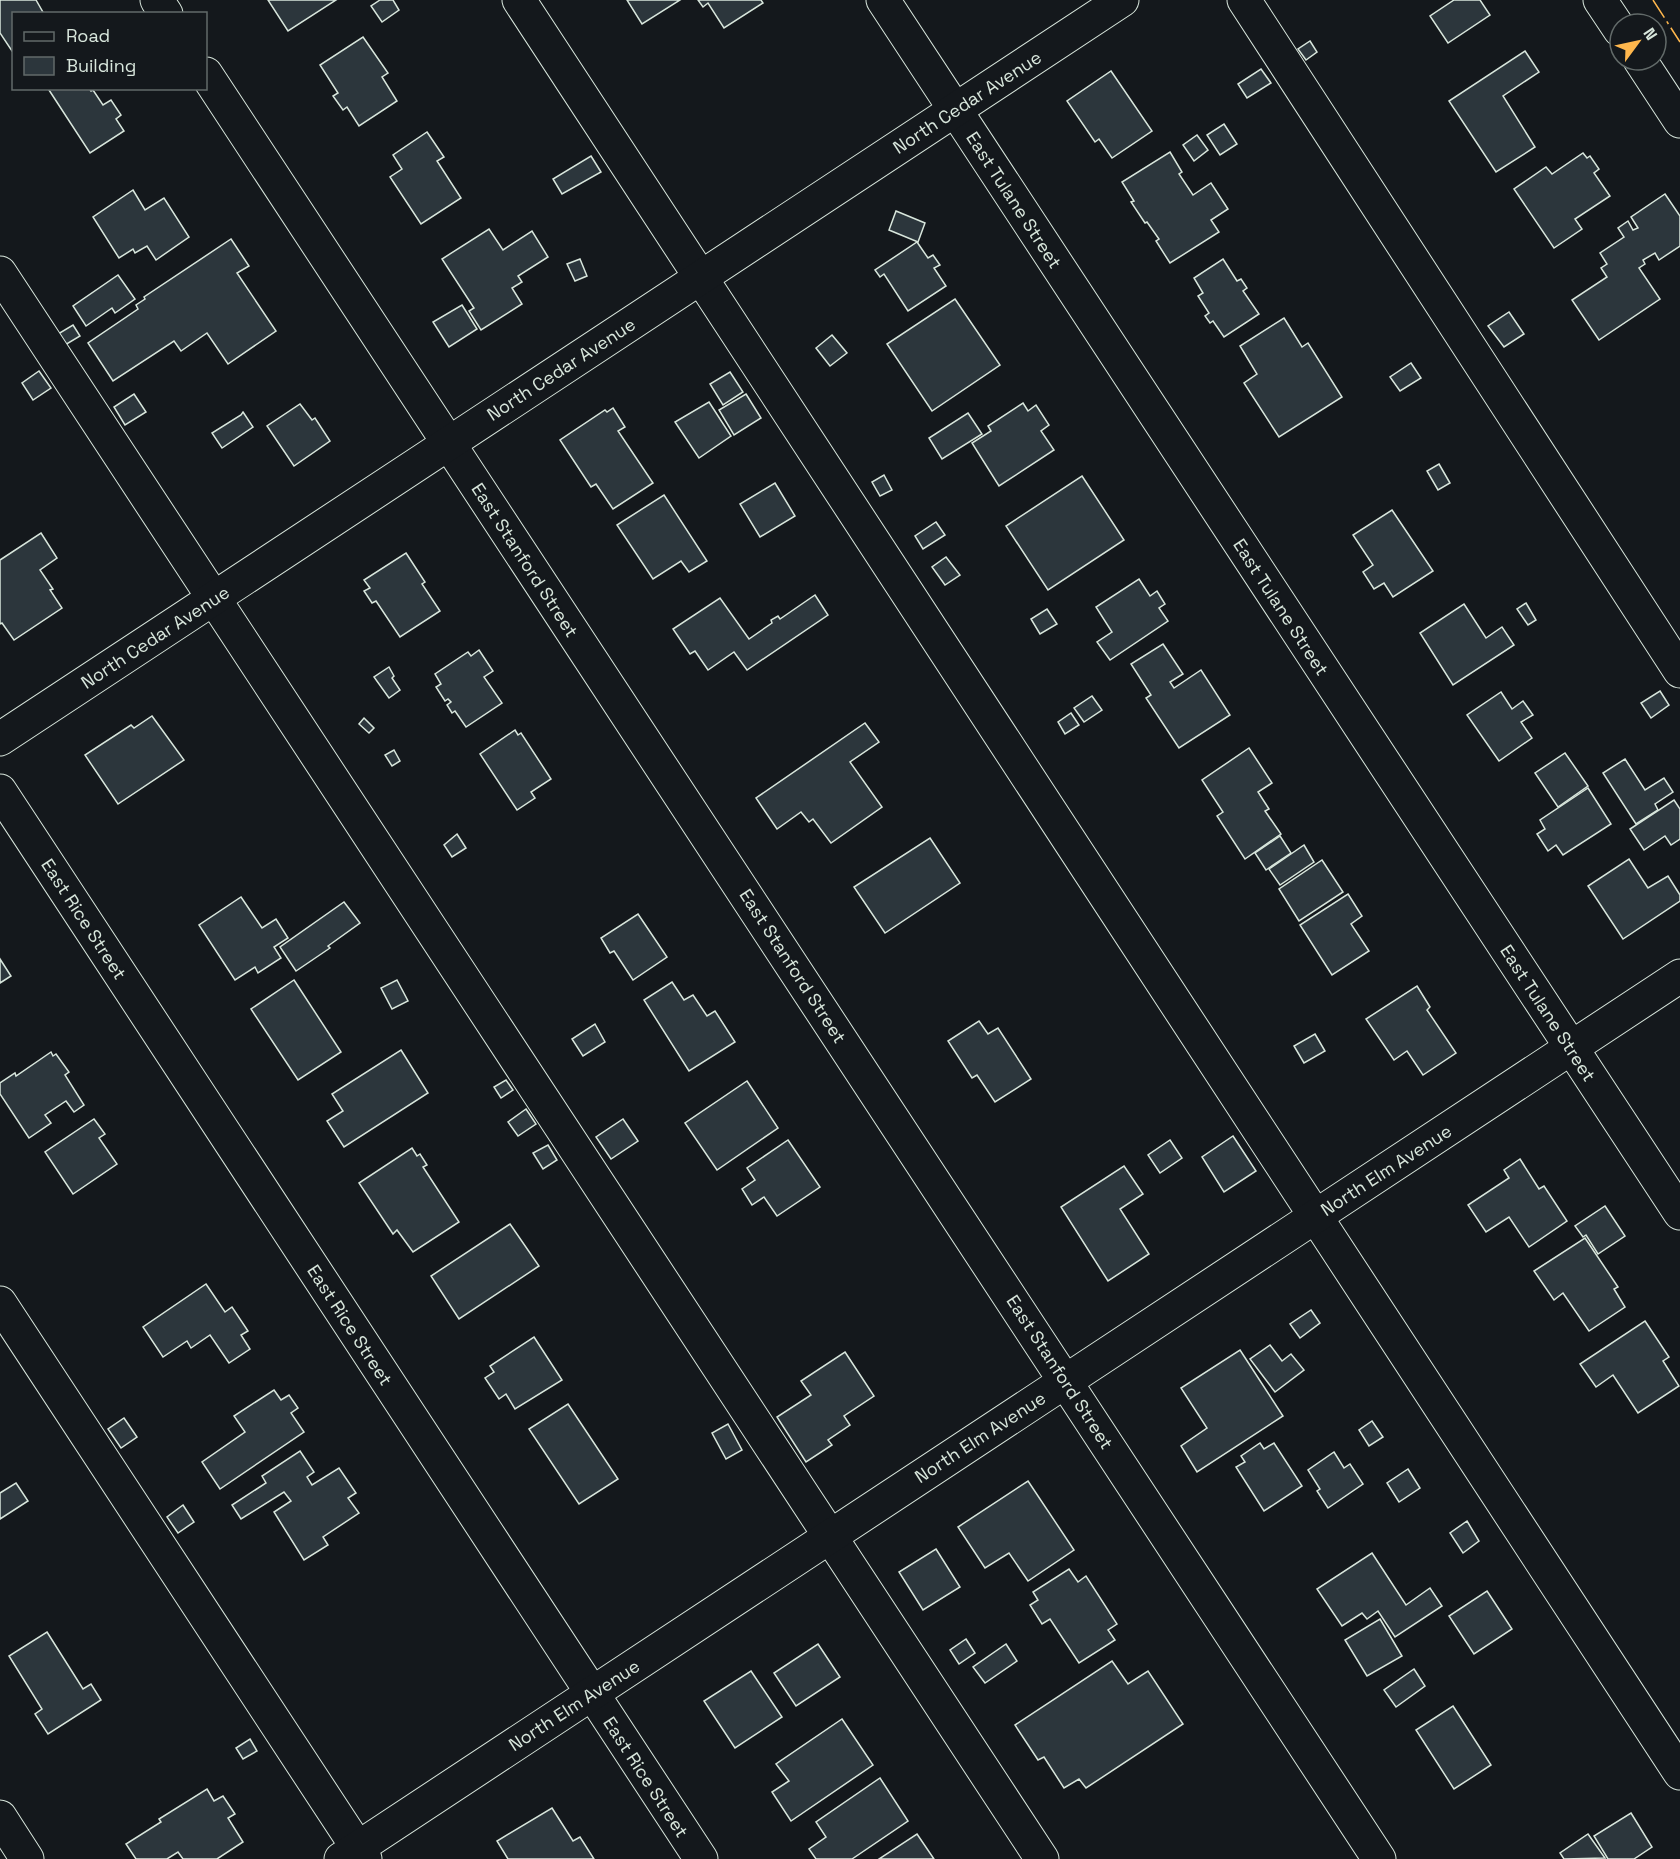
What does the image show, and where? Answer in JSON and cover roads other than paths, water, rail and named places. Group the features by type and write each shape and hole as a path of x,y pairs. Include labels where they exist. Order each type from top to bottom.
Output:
{"street":[{"path":"519,0 1680,1773"},
{"name":"East Tulane Street","path":"883,0 1680,1213"},
{"name":"North Cedar Avenue","path":"0,739 1122,0"},
{"path":"1244,0 1680,671"},
{"path":"1648,72 1680,121"},
{"name":"East Stanford Street","path":"207,76 1380,1859"},
{"path":"0,273 1042,1859"},
{"name":"East Rice Street","path":"0,791 700,1859"},
{"name":"North Elm Avenue","path":"354,1855 592,1693 1680,976"},
{"path":"0,1303 354,1855"},
{"path":"0,1817 27,1859"}]}
